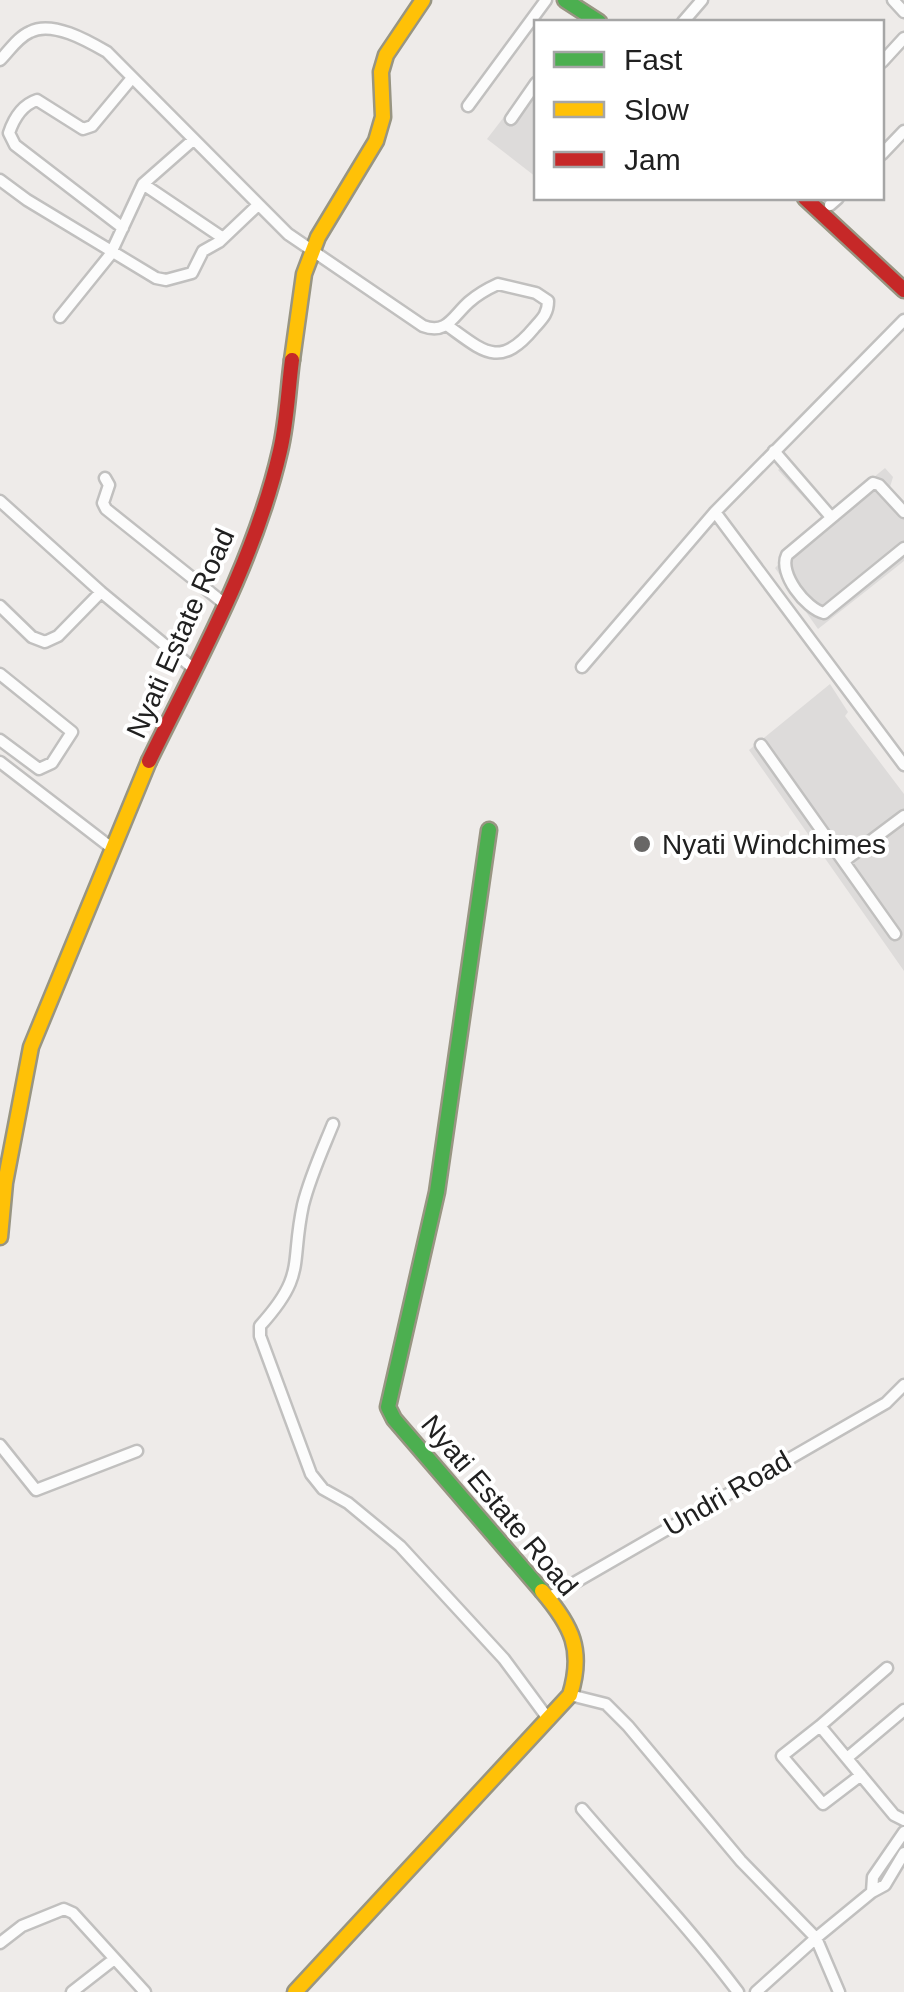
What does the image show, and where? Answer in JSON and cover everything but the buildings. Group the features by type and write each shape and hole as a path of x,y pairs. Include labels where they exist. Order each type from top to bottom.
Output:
{"main road":[{"name":"Nyati Estate Road","path":"0,1237 5,1183 31,1047 146,766 226,605 280,451 301,290 312,251 376,140 382,117 381,72 386,55 423,0"},
{"path":"565,0 595,20"},
{"path":"582,0 611,20"},
{"path":"807,200 904,290"},
{"path":"830,200 904,277"},
{"name":"Nyati Estate Road","path":"489,830 465,967 437,1191 388,1407 394,1419 548,1598 572,1633 578,1659 570,1694"},
{"path":"295,1992 570,1694"}],"street":[{"path":"468,106 546,0"},
{"path":"685,20 702,0"},
{"path":"893,0 904,12"},
{"path":"0,60 30,32 42,28 88,41 107,52 288,234 422,326 437,330 448,326 467,303 498,284 510,284 548,301 546,315 522,342 502,354 486,352 448,326"},
{"path":"884,60 904,38"},
{"path":"123,228 16,145 8,133 13,120 28,103 37,100 83,129 92,126 132,78"},
{"path":"512,119 534,87"},
{"path":"884,152 904,131"},
{"path":"60,317 112,251 123,220 144,184 193,140"},
{"path":"0,180 27,200 166,280 192,274 203,252 258,206"},
{"path":"144,184 223,238"},
{"path":"582,667 716,512 904,320"},
{"path":"774,451 831,517"},
{"path":"105,478 109,485 106,510 226,605"},
{"path":"904,512 880,485 873,484 783,562 784,570 818,612 831,609 904,548"},
{"path":"0,500 101,592 194,668"},
{"path":"716,512 904,766"},
{"path":"0,606 32,637 45,642 58,636 101,592"},
{"path":"0,674 72,732 52,763 40,769 0,740"},
{"path":"761,745 895,934"},
{"path":"0,762 113,848"},
{"path":"844,861 904,816"},
{"path":"333,1124 304,1201 296,1274 275,1310 260,1326 266,1352 311,1474 323,1489 348,1503 400,1546 504,1659 550,1720"},
{"name":"Undri Road","path":"548,1598 899,1400 904,1385"},
{"path":"0,1446 36,1490 137,1451"},
{"path":"861,1775 824,1804 782,1756 888,1668"},
{"path":"570,1694 606,1704 617,1715 742,1861 816,1938 839,1992"},
{"path":"847,1758 904,1710"},
{"path":"820,1726 894,1815 904,1820"},
{"path":"582,1809 708,1950 738,1992"},
{"path":"872,1892 873,1877 904,1832"},
{"path":"756,1992 816,1938 885,1885 904,1852"},
{"path":"0,1942 22,1926 64,1909 74,1913 145,1992"},
{"path":"72,1992 113,1960"}],"shaded area":[{"path":"534,78 534,175 487,139"},
{"path":"788,461 834,510 885,468 893,477 890,487 904,505 904,561 818,629 775,568 821,521 821,516 778,470"},
{"path":"830,684 848,712 845,716 904,794 904,971 749,750"}],"traffic: fast":[{"path":"565,0 596,20"},
{"path":"489,830 437,1192 388,1407 394,1419 542,1591"}],"traffic: slow":[{"path":"292,360 304,274 318,237 376,141 383,117 381,72 386,55 423,0"},
{"path":"0,1237 5,1183 31,1047 149,761"},
{"path":"295,1992 570,1695 576,1665 572,1639 542,1591"}],"traffic: jam":[{"path":"807,200 904,290"},
{"path":"149,761 224,609 256,531 282,440 292,360"}],"place":[{"name":"Nyati Windchimes","path":"642,844"}]}
